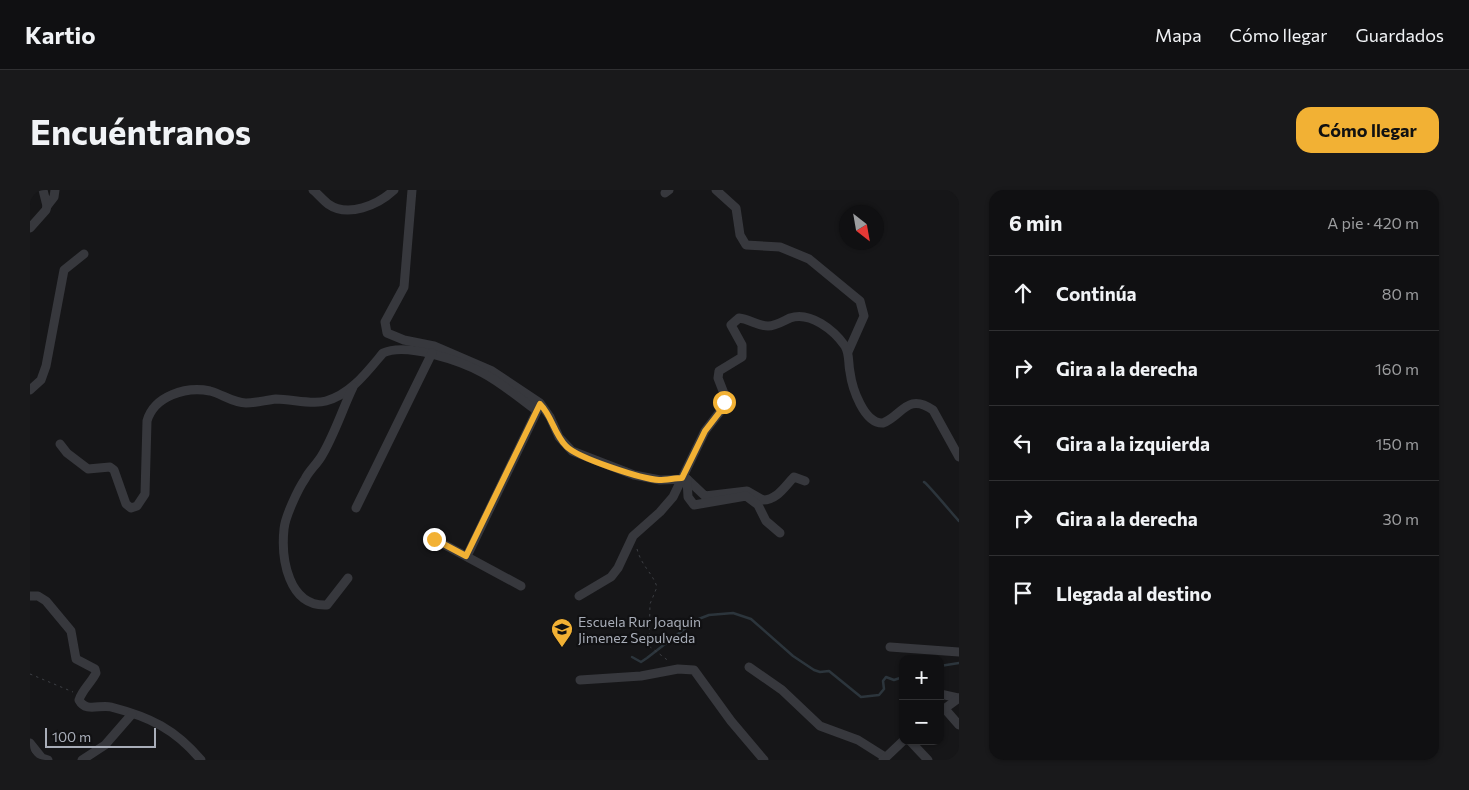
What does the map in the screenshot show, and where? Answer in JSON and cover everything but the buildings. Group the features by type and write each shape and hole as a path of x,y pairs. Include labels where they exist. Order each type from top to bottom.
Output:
{"street":[{"path":"43,190 47,206"},
{"path":"30,228 44,214 54,197 55,190"},
{"path":"314,190 329,204 346,209 373,204 383,200 394,190"},
{"path":"412,190 404,287 385,322 387,333 404,340 434,346 478,363 550,417 559,437 572,451 634,475 660,480 684,478 705,496 747,491 763,500 771,499 783,490 794,477 805,481"},
{"path":"708,190 727,200"},
{"path":"716,190 736,208 740,235 746,245 780,247 809,259 860,301 864,316 848,352"},
{"path":"30,390 40,380 46,366 64,270 84,254"},
{"path":"579,596 612,577 633,536 660,512 673,497 684,478 705,431 722,409 725,396 718,378 719,371 739,360 744,353 742,345 732,330 731,325 739,318 767,326 795,317 810,318 829,330 840,340 848,352 850,374 865,414 870,421 883,423 908,405 926,405 933,410 959,457"},
{"path":"348,578 327,605 321,605 305,598 293,589 286,566 284,528 303,481 320,458 353,387 383,353 390,350 432,353 483,372 539,407"},
{"path":"356,508 432,353"},
{"path":"60,444 66,454 88,469 110,467 114,470 126,504 131,508 137,506 145,494 147,421 150,411 161,400 178,393 210,391 245,403 282,399 298,399 312,402 326,401 353,387"},
{"path":"466,556 539,407"},
{"path":"684,478 688,497 694,505 746,496 758,505 766,521 780,533"},
{"path":"434,539 521,586"},
{"path":"30,596 38,596 46,601 71,632 76,659 95,669 96,673 92,682 79,700 85,707 108,707 165,726 201,760"},
{"path":"890,647 959,652"},
{"path":"749,667 782,690 820,726 858,740 884,759 899,745"},
{"path":"580,680 642,676 678,669 694,670 731,721 764,760"},
{"path":"944,695 959,698"},
{"path":"944,709 959,698"},
{"path":"944,712 959,725"},
{"path":"82,760 105,745 132,714"},
{"path":"30,743 42,758 48,760"},
{"path":"914,745 928,760"}],"path":[{"path":"633,536 641,564 655,581 657,587 650,604 649,646 678,669"},
{"path":"30,674 81,695"}],"waterway":[{"path":"924,482 959,521"},
{"path":"632,657 641,662 696,620 709,615 733,613 751,619 793,656 814,670 820,672 829,671 861,697 879,695 884,689 883,681 886,677 894,680 899,678"},
{"path":"944,665 959,663"}],"place":[{"name":"Escuela Rur Joaquin Jimenez Sepulveda","path":"562,648"}],"route":[{"path":"434,539 466,556 540,404 546,410 565,446 572,451 634,475 660,480 682,478 705,431 722,409 724,402"}]}
